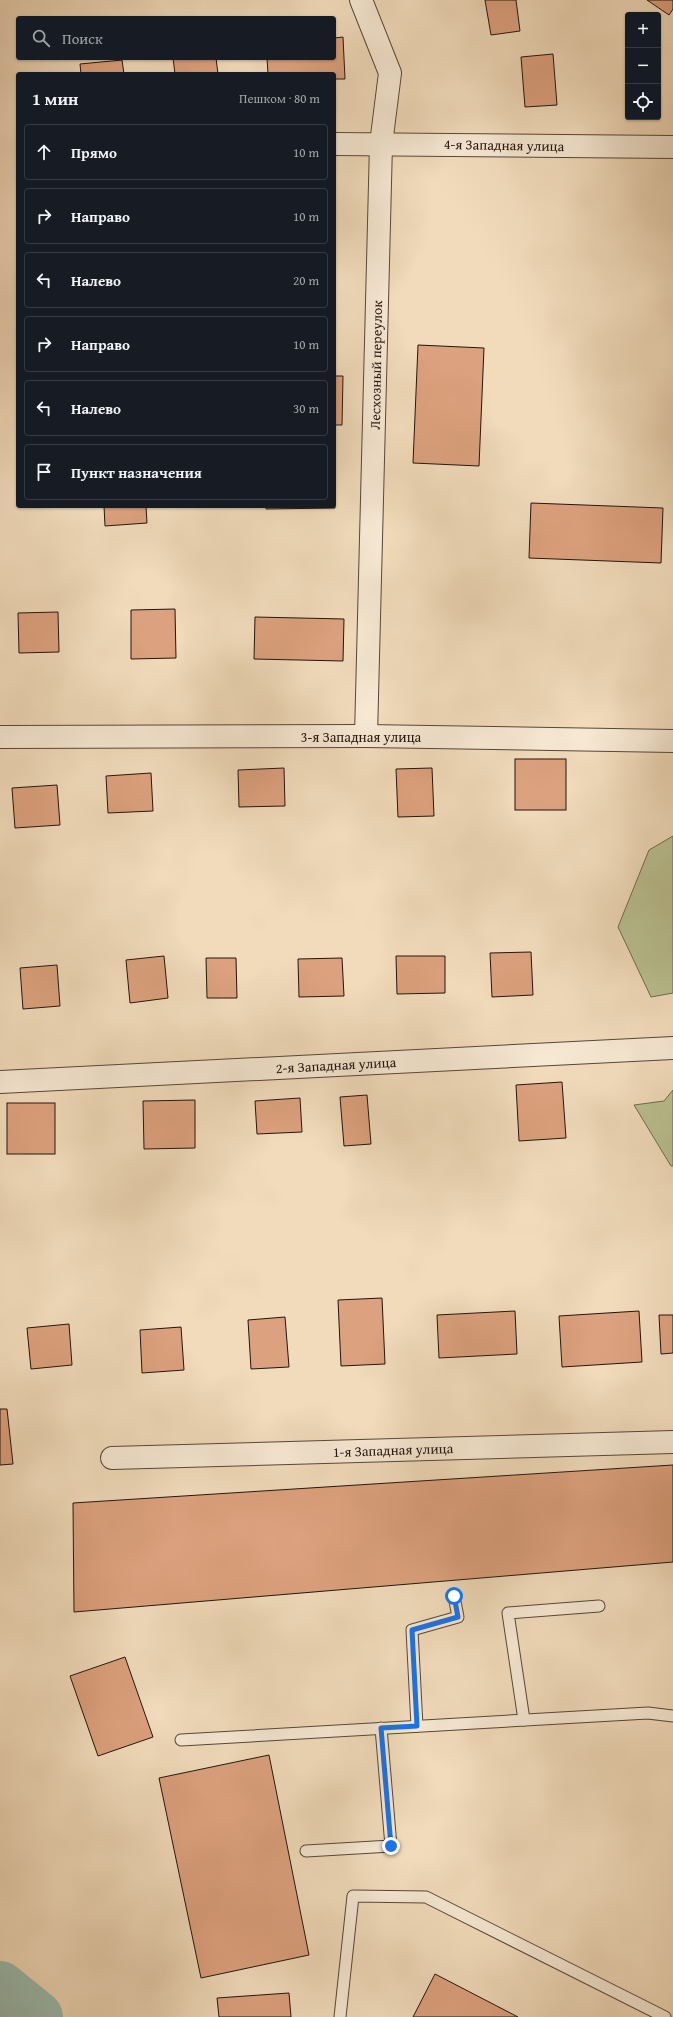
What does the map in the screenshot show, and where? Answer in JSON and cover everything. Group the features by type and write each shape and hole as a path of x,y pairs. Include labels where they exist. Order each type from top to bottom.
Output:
{"street":[{"name":"Лесхозный переулок","path":"361,0 390,73 381,144 366,736"},
{"name":"4-я Западная улица","path":"336,144 673,147"},
{"name":"3-я Западная улица","path":"0,737 366,736 673,741"},
{"name":"2-я Западная улица","path":"0,1082 673,1048"},
{"name":"1-я Западная улица","path":"112,1458 673,1442"}],"lane":[{"path":"417,1726 412,1630 458,1617 454,1596"},
{"path":"524,1720 508,1613 599,1606"},
{"path":"181,1740 648,1713 673,1716"},
{"path":"306,1851 391,1846 381,1728"},
{"path":"340,2017 353,1896 426,1897 665,2017"}],"green space":[{"path":"673,836 673,993 651,997 618,927 649,850"},
{"path":"673,1090 673,1166 671,1166 634,1105 664,1101"}],"building":[{"path":"485,0 516,0 520,31 491,35"},
{"path":"647,0 673,0 673,9 669,15"},
{"path":"343,37 345,79 336,79 336,72 268,72 267,60 336,60 336,38"},
{"path":"553,54 557,105 525,107 521,57"},
{"path":"122,60 124,72 81,72 80,64"},
{"path":"173,60 216,60 218,72 175,72"},
{"path":"418,345 484,348 479,466 413,463"},
{"path":"336,376 343,376 342,425 336,425"},
{"path":"531,503 663,508 661,563 529,558"},
{"path":"104,508 146,508 147,523 105,526"},
{"path":"266,508 335,508 266,509"},
{"path":"175,609 176,658 131,659 131,610"},
{"path":"58,612 59,652 19,653 18,613"},
{"path":"255,617 344,619 343,661 254,659"},
{"path":"515,759 566,759 566,810 515,810"},
{"path":"284,768 285,806 239,807 238,770"},
{"path":"432,768 434,816 398,817 396,769"},
{"path":"151,773 153,811 108,813 106,776"},
{"path":"57,785 60,825 15,828 12,788"},
{"path":"531,952 533,995 492,997 490,953"},
{"path":"164,956 168,998 130,1003 126,960"},
{"path":"396,956 445,956 445,993 397,994"},
{"path":"206,958 236,958 237,998 207,998"},
{"path":"342,958 344,996 299,997 298,959"},
{"path":"57,965 60,1006 23,1009 20,968"},
{"path":"562,1082 566,1138 519,1141 516,1085"},
{"path":"367,1095 371,1144 344,1146 340,1097"},
{"path":"300,1098 302,1132 257,1134 255,1101"},
{"path":"195,1100 195,1148 144,1149 143,1101"},
{"path":"7,1103 55,1103 55,1154 7,1154"},
{"path":"382,1298 385,1364 341,1366 338,1300"},
{"path":"515,1311 517,1354 439,1358 437,1315"},
{"path":"639,1311 642,1362 562,1367 559,1316"},
{"path":"659,1315 673,1315 673,1353 661,1354"},
{"path":"285,1317 289,1367 251,1369 248,1320"},
{"path":"69,1324 72,1365 31,1369 27,1328"},
{"path":"181,1327 184,1370 142,1373 140,1330"},
{"path":"0,1409 7,1409 13,1464 0,1465"},
{"path":"673,1465 673,1562 74,1612 73,1503"},
{"path":"125,1657 153,1737 98,1756 70,1676"},
{"path":"269,1755 309,1955 201,1978 159,1778"},
{"path":"435,1974 518,2017 413,2017"},
{"path":"289,1993 291,2017 219,2017 217,1998"}],"waterway":[{"path":"0,1987 37,2017"}],"route":[{"path":"391,1846 381,1728 417,1726 412,1630 458,1617 454,1596"}]}
